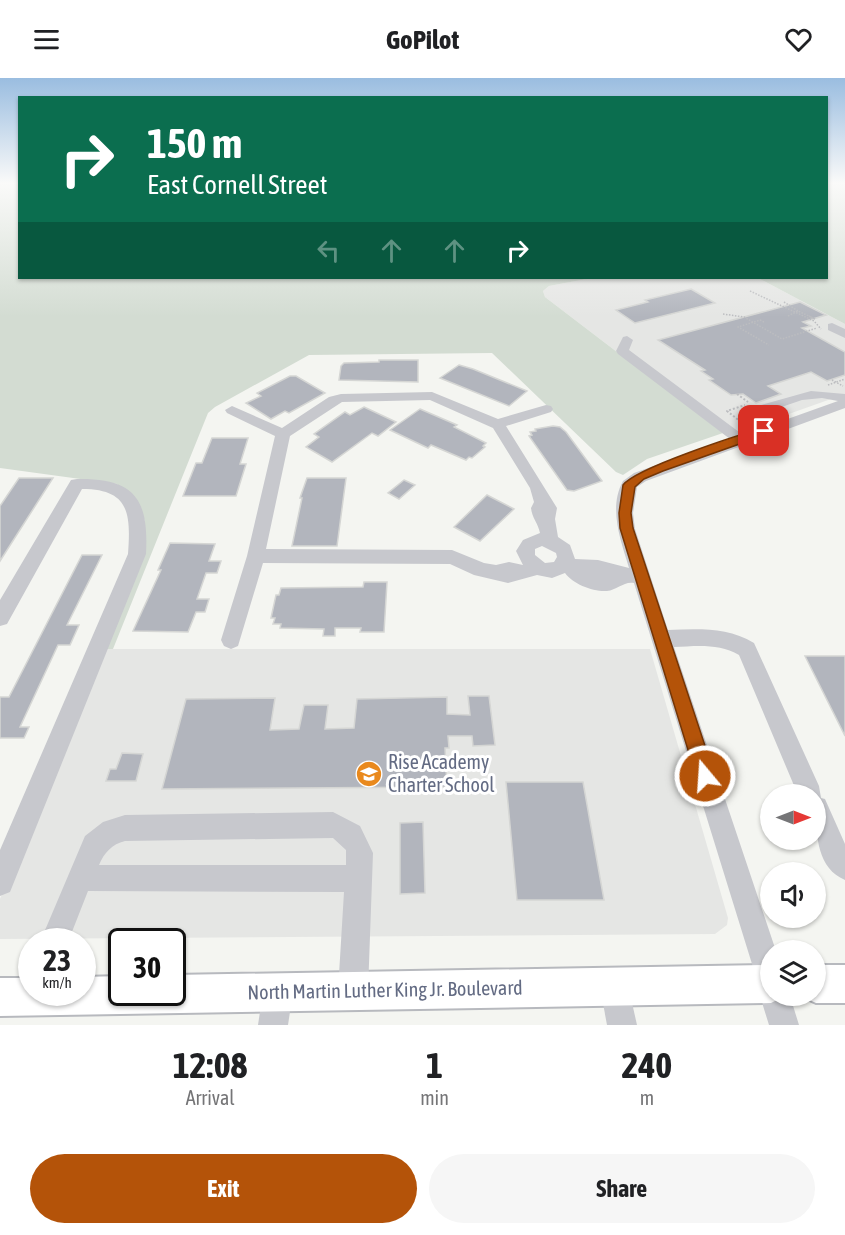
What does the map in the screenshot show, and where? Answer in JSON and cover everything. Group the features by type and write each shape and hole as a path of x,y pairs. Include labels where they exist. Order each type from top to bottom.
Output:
{"main road":[{"name":"North Martin Luther King Jr. Boulevard","path":"96,1000 275,1008 353,991 760,983"},
{"path":"826,984 845,984"}],"street":[{"path":"827,329 845,334"},
{"path":"627,340 622,351 736,441"},
{"path":"764,431 755,419 755,414 759,410 810,394 831,394 845,398"},
{"path":"231,640 256,556 283,434 324,406 341,398 432,396 496,424 538,488 550,540"},
{"path":"760,948 662,639 633,577 625,513 629,485 658,469 845,403"},
{"path":"496,424 546,409"},
{"path":"232,410 283,434"},
{"path":"0,618 77,484 112,486 128,499 135,515 137,554 0,882"},
{"path":"528,570 526,548 534,541 550,540 563,548 567,564"},
{"path":"256,556 452,557 481,570 499,573 504,568 556,569 567,564 582,563 633,577"},
{"path":"662,639 723,639 737,642 747,649 805,784"},
{"path":"60,928 94,845 112,831 125,828 333,825 346,830 356,838 360,853 353,991"},
{"path":"826,831 838,859 845,867"},
{"path":"80,879 359,879"},
{"path":"615,987 622,1025"},
{"path":"778,1006 784,1025"}],"path":[{"path":"750,291 827,329"},
{"path":"784,302 815,319 809,316"},
{"path":"796,309 803,312 800,312"},
{"path":"789,316 787,315 800,312"},
{"path":"723,314 744,317 782,339 817,328"},
{"path":"764,322 760,320 738,327 769,345"},
{"path":"826,386 845,379"},
{"path":"832,380 845,387"},
{"path":"737,394 750,404"}],"shaded area":[{"path":"0,228 18,228 18,279 587,279 549,286 543,291 545,297 723,433 647,459 623,475 616,472 492,353 309,355 208,413 113,649 103,649 143,545 145,522 141,509 117,484 0,468"},
{"path":"828,228 845,228 845,324 760,279 828,279"},
{"path":"587,279 760,279 845,324 845,394 727,436 545,297 543,291 549,286"},
{"name":"Rise Academy Charter School","path":"103,649 650,649 728,918 727,925 715,934 186,938 186,928 108,928 108,938 96,938 96,928 18,928 18,939 0,939 0,899"}],"building":[{"path":"691,289 715,303 635,323 616,310 648,302 645,300"},
{"path":"800,302 826,315 803,322 811,326 802,328 845,352 845,375 827,381 811,372 768,386 781,394 756,403 743,394 731,395 709,380 713,379 701,371 705,370 658,340"},
{"path":"379,360 418,360 418,382 339,380 341,366 344,363 379,362"},
{"path":"459,365 527,391 509,406 440,378"},
{"path":"290,376 296,376 325,393 289,413 285,411 271,419 246,403 261,396 257,393"},
{"path":"364,407 396,422 378,436 372,433 332,462 306,447 319,437 314,434 345,412 350,415"},
{"path":"420,409 457,425 454,427 486,443 483,446 485,447 466,460 431,445 428,448 390,430"},
{"path":"560,427 566,432 602,481 574,491 567,490 529,436 532,435 530,432 536,431 535,429"},
{"path":"212,438 248,438 240,464 246,464 236,496 183,496 196,463 202,463"},
{"path":"19,478 53,478 0,561 0,506"},
{"path":"307,478 346,478 337,546 292,546 302,498 300,498"},
{"path":"404,480 415,485 399,499 388,493"},
{"path":"487,495 514,509 480,541 454,527"},
{"path":"170,543 215,544 209,561 221,561 217,573 206,573 197,599 209,599 205,612 196,612 188,632 133,631 161,570 158,570"},
{"path":"82,555 102,555 67,625 79,625 70,645 58,645 20,727 29,727 24,738 0,738 0,697 9,697"},
{"path":"364,582 387,582 384,632 360,632 361,628 335,628 335,636 323,636 324,629 280,628 281,624 273,624 275,618 271,618 276,595 279,595 281,588 363,587"},
{"path":"805,656 845,656 845,736"},
{"path":"468,696 489,696 495,745 473,746 472,736 448,736 449,748 445,748 447,787 162,789 186,699 275,698 270,730 299,729 304,705 328,705 325,729 354,728 357,699 447,697 447,714 470,715"},
{"path":"122,753 143,754 136,781 106,781 110,769 116,769"},
{"path":"506,782 583,782 604,900 517,900"},
{"path":"423,822 425,893 400,894 400,823"}],"place":[{"name":"Rise Academy Charter School","path":"369,774"}],"route":[{"path":"705,776 626,528 625,513 629,485 658,469 764,431"}]}
